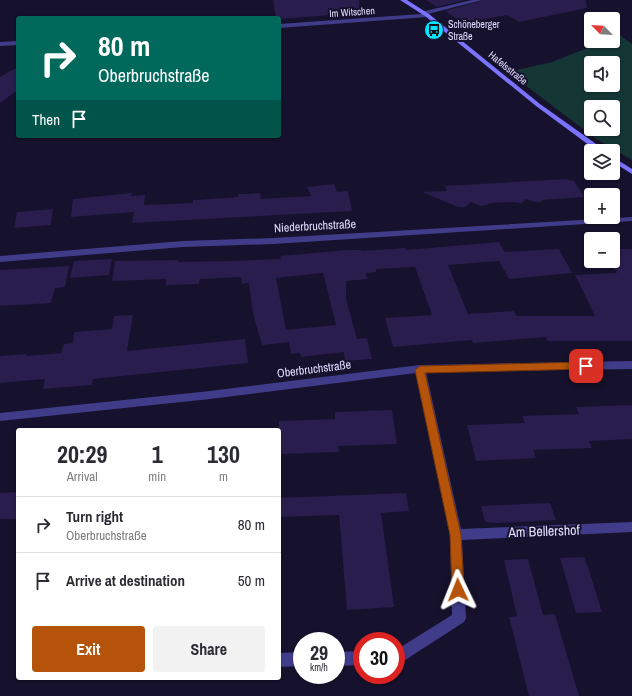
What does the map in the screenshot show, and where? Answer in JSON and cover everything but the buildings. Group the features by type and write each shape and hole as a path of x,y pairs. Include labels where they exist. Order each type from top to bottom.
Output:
{"main road":[{"name":"Hafelsstraße","path":"403,0 425,14 538,105 592,144"},
{"path":"620,164 632,172"}],"street":[{"path":"425,14 479,0"},
{"name":"Im Witschen","path":"281,26 425,14"},
{"path":"0,44 16,43"},
{"name":"Niederbruchstraße","path":"0,259 183,244 273,241 632,218"},
{"name":"Oberbruchstraße","path":"0,417 210,395 420,370 632,365"},
{"path":"405,653 459,618 456,535 420,370"},
{"name":"Am Bellershof","path":"456,535 632,527"},
{"path":"281,660 293,659"}],"green space":[{"path":"620,35 632,44 632,160 620,153 620,144 605,144 592,136 620,136 620,100 584,100 584,130 508,72 552,62 587,48 620,48"}],"place":[{"name":"Schöneberger Straße","path":"434,30"}],"route":[{"path":"458,590 456,535 420,370 586,366"}]}
